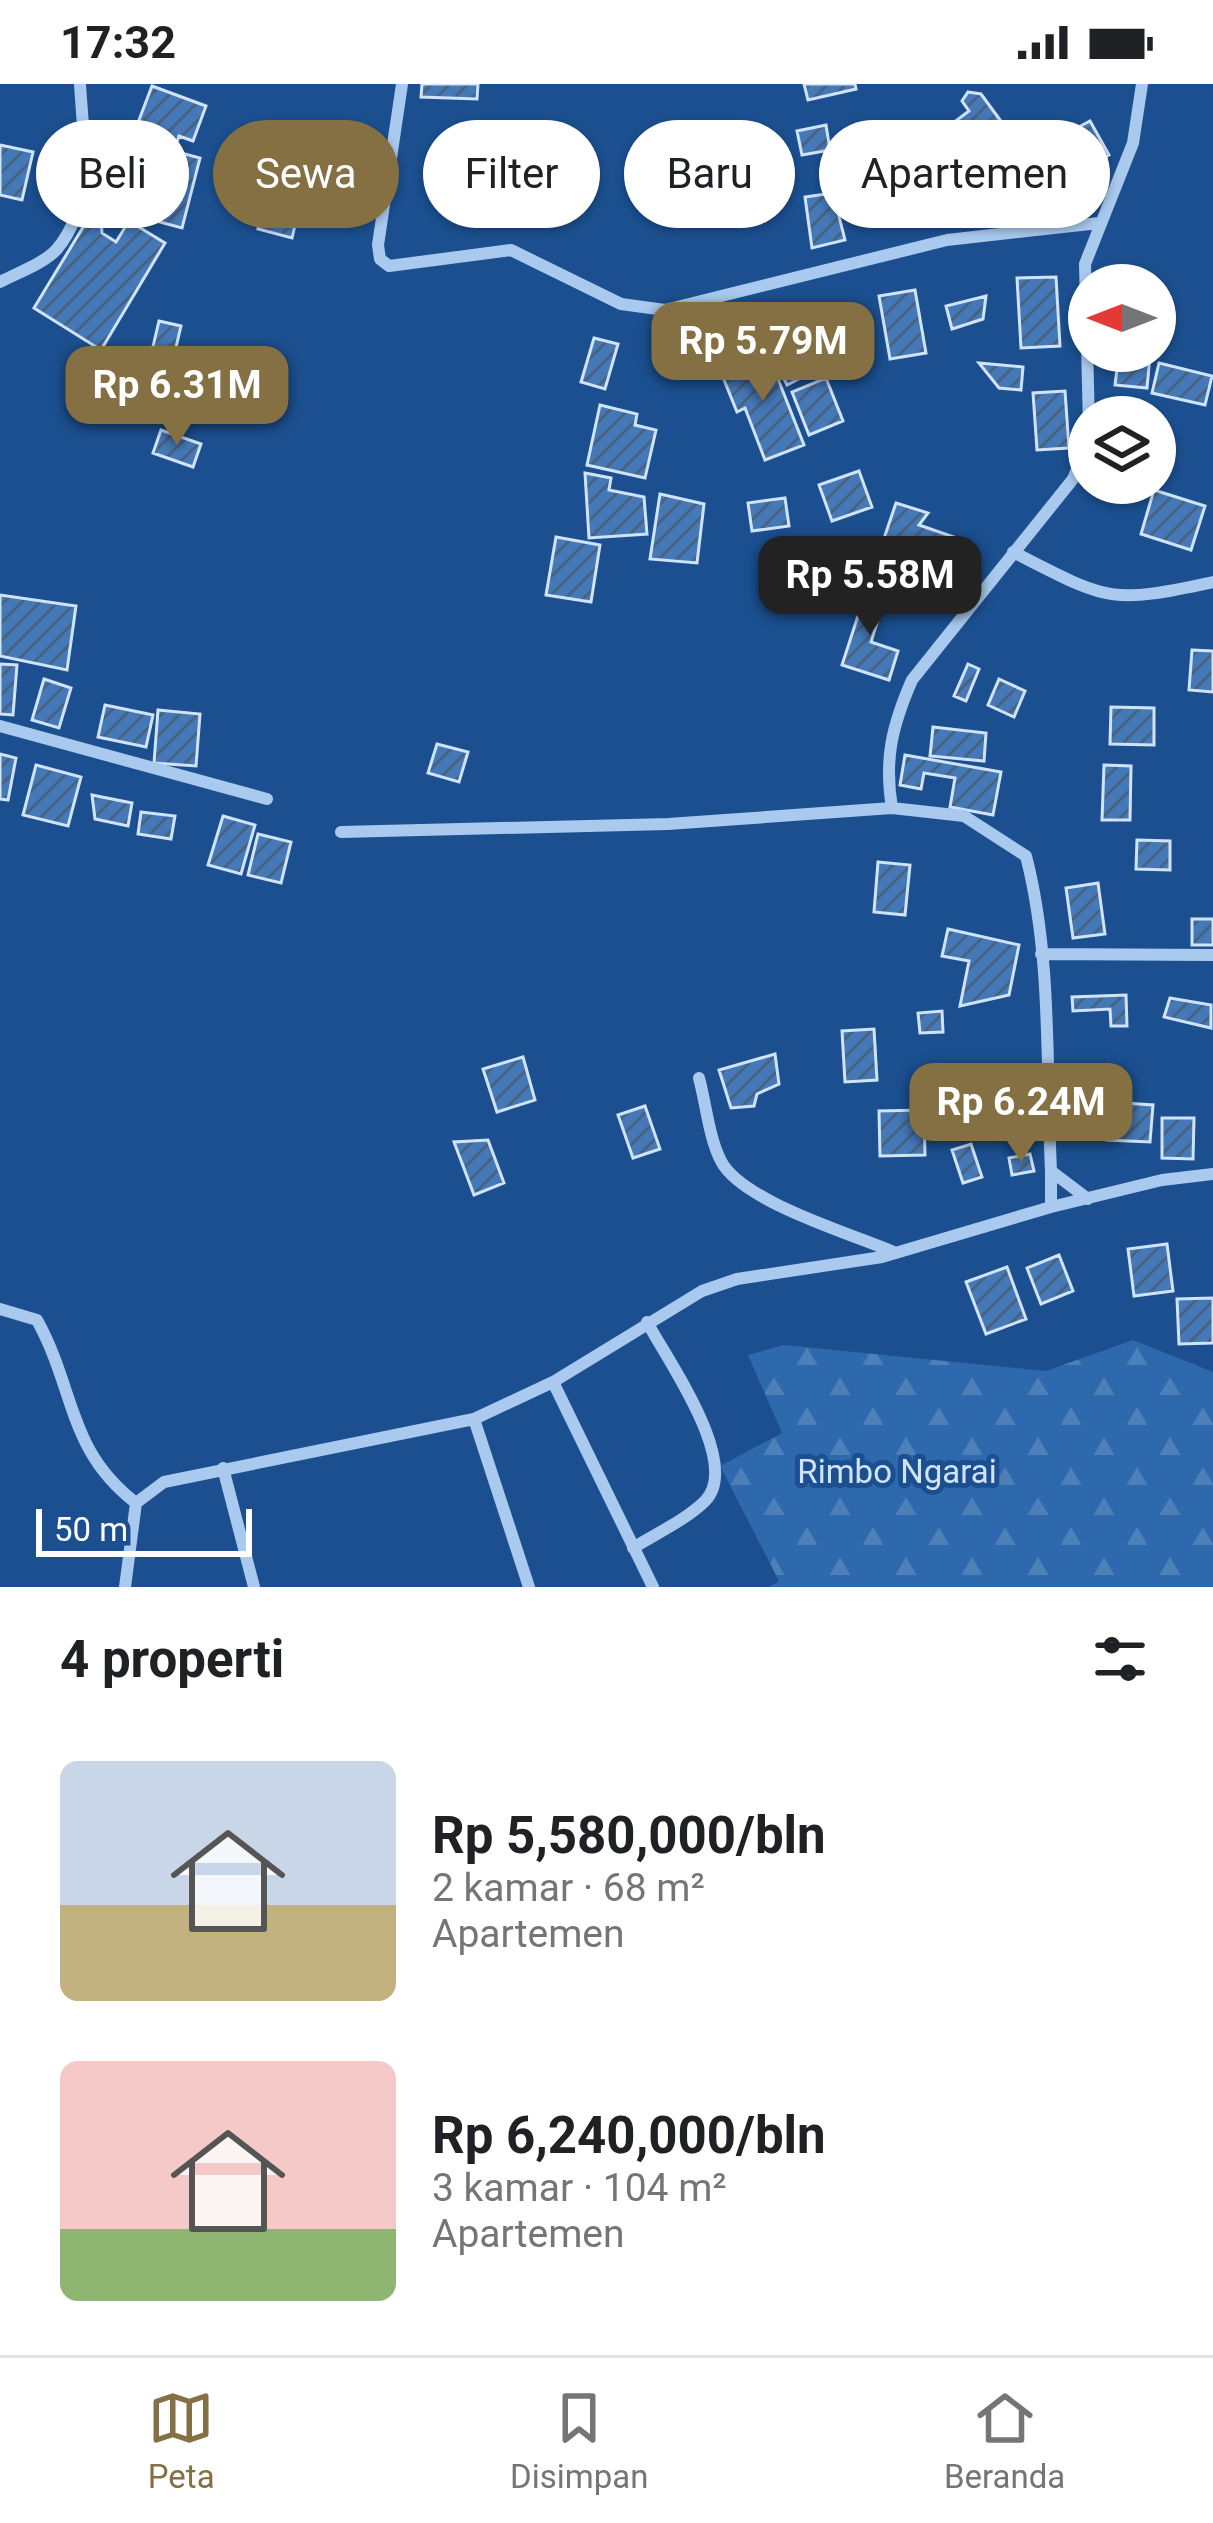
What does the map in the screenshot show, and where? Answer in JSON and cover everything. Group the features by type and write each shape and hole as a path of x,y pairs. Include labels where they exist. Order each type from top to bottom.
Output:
{"street":[{"path":"0,282 56,250 79,209 84,168 80,84"},
{"path":"402,84 378,245 380,259 389,266 511,250 622,304 665,310 947,240 1054,228"},
{"path":"1110,197 1133,143 1142,84"},
{"path":"1087,396 1082,304 1085,264 1097,228"},
{"path":"892,808 885,762 895,718 912,680 1068,485"},
{"path":"1013,552 1096,594 1120,599 1213,582"},
{"path":"0,726 267,799"},
{"path":"341,832 668,824 892,808 964,816 1026,856 1041,954 1051,1207"},
{"path":"1041,954 1213,955"},
{"path":"699,1078 720,1160 732,1175 761,1195 897,1253"},
{"path":"1051,1171 1088,1198"},
{"path":"125,1587 136,1503 164,1482 474,1418 553,1382 702,1291 737,1280 897,1253 1051,1207 1213,1174"},
{"path":"0,1309 37,1320 52,1349 82,1442 101,1477 136,1503"},
{"path":"633,1548 705,1501 718,1480 716,1453 647,1322"},
{"path":"553,1382 652,1587"},
{"path":"474,1418 529,1587"},
{"path":"223,1468 254,1587"}],"green space":[{"name":"Rimbo Ngarai","path":"1133,1340 1213,1372 1213,1587 769,1587 779,1581 720,1466 782,1433 748,1355 784,1345 1046,1371"}],"building":[{"path":"422,84 478,84 477,99 421,97"},
{"path":"804,84 855,84 856,89 808,100"},
{"path":"152,86 206,106 193,141 189,140 189,120 139,120"},
{"path":"968,92 981,94 1000,120 957,120 969,111 962,101"},
{"path":"819,126 819,152 802,155 797,131"},
{"path":"0,145 33,152 22,200 0,195"},
{"path":"189,155 200,158 189,201"},
{"path":"819,195 819,228 842,228 845,240 812,248 805,197"},
{"path":"83,228 102,228 116,242 125,228 140,228 165,243 101,350 34,308"},
{"path":"258,228 294,228 292,238"},
{"path":"1056,277 1060,346 1021,348 1017,278"},
{"path":"915,290 926,353 890,359 879,296"},
{"path":"986,296 983,319 952,329 946,306"},
{"path":"159,321 181,326 173,360 151,355"},
{"path":"594,338 618,344 605,389 581,382"},
{"path":"766,343 805,346 828,364 787,385"},
{"path":"767,351 804,445 765,460 745,408 737,412 720,370"},
{"path":"979,363 1023,367 1021,390 999,388"},
{"path":"1176,367 1212,376 1205,405 1152,393 1157,372 1176,372"},
{"path":"1117,372 1148,372 1147,388 1115,385"},
{"path":"826,378 843,421 809,435 792,392"},
{"path":"1065,391 1068,448 1037,450 1033,393"},
{"path":"600,405 637,414 635,425 656,430 645,478 587,465"},
{"path":"161,430 201,444 193,467 153,453"},
{"path":"859,471 872,507 832,521 819,485"},
{"path":"585,473 611,478 609,490 644,497 647,534 589,538"},
{"path":"660,494 704,504 697,563 650,559"},
{"path":"1176,497 1205,506 1191,550 1141,534 1150,504 1176,504"},
{"path":"785,498 789,526 752,531 748,503"},
{"path":"896,503 928,513 919,525 971,543 956,588 876,562"},
{"path":"556,537 600,545 591,602 546,595"},
{"path":"869,582 888,588 871,642 898,651 889,680 842,665"},
{"path":"0,595 76,606 67,670 0,656"},
{"path":"1192,650 1213,651 1213,692 1189,690"},
{"path":"0,664 17,665 13,715 0,714"},
{"path":"968,664 979,669 966,701 954,696"},
{"path":"44,679 71,688 59,728 32,720"},
{"path":"999,679 1025,691 1014,717 988,705"},
{"path":"105,705 153,715 146,747 98,737"},
{"path":"1111,707 1154,708 1154,745 1110,744"},
{"path":"158,710 200,714 196,766 154,763"},
{"path":"933,727 986,733 984,761 930,756"},
{"path":"437,744 468,752 459,782 428,773"},
{"path":"0,754 16,758 8,800 0,799"},
{"path":"905,755 1001,772 993,815 950,807 955,778 924,773 921,789 900,785"},
{"path":"36,765 81,777 68,826 23,815"},
{"path":"1104,765 1131,766 1130,820 1102,820"},
{"path":"92,795 132,803 128,826 95,819"},
{"path":"141,812 175,816 171,839 138,834"},
{"path":"223,816 255,825 241,874 208,865"},
{"path":"258,834 291,842 281,883 248,875"},
{"path":"1137,840 1170,841 1170,870 1136,869"},
{"path":"878,862 910,865 905,915 874,912"},
{"path":"1098,883 1105,934 1073,938 1066,888"},
{"path":"1192,919 1213,919 1213,945 1192,945"},
{"path":"948,929 1019,945 1009,995 960,1006 969,961 942,956"},
{"path":"1126,995 1127,1026 1111,1026 1110,1009 1073,1011 1072,997"},
{"path":"1170,998 1211,1005 1211,1028 1164,1017"},
{"path":"942,1011 943,1032 920,1033 918,1013"},
{"path":"874,1029 877,1080 845,1082 842,1031"},
{"path":"775,1054 779,1084 757,1094 754,1106 731,1108 719,1070"},
{"path":"523,1057 535,1100 497,1112 483,1069"},
{"path":"1027,1073 1028,1119 980,1121 978,1074"},
{"path":"1109,1102 1153,1105 1150,1142 1107,1140"},
{"path":"645,1106 660,1149 633,1158 618,1115"},
{"path":"924,1110 925,1155 880,1156 879,1111"},
{"path":"1162,1118 1194,1118 1193,1159 1162,1158"},
{"path":"488,1140 504,1183 474,1195 454,1142"},
{"path":"971,1144 982,1177 963,1183 952,1150"},
{"path":"1030,1154 1034,1171 1012,1175 1009,1158"},
{"path":"1167,1244 1173,1291 1134,1296 1128,1249"},
{"path":"1059,1255 1073,1291 1041,1304 1027,1268"},
{"path":"1007,1267 1026,1319 986,1334 966,1282"},
{"path":"1213,1298 1213,1343 1179,1344 1177,1299"}]}
